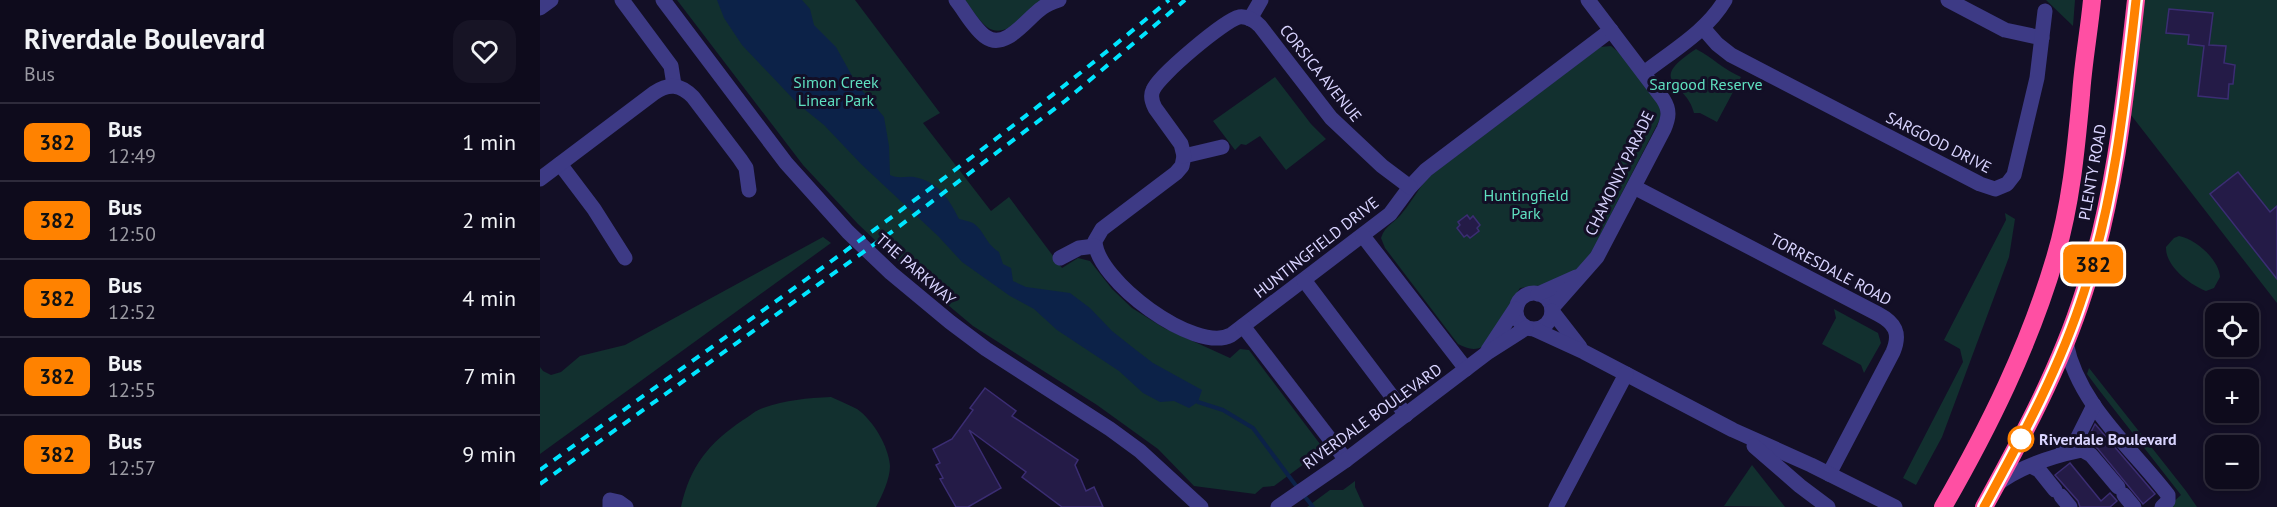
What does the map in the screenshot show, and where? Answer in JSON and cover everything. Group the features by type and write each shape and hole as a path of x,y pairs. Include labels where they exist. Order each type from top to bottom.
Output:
{"highway":[{"name":"PLENTY ROAD","path":"1943,507 1990,421 2020,357 2056,256 2076,148 2092,0"},
{"name":"PLENTY ROAD","path":"1984,507 2048,385 2085,292 2111,191 2136,0"}],"street":[{"path":"540,8 551,0"},
{"path":"622,0 671,66 674,85"},
{"path":"956,0 980,32 986,37 998,40 1013,33 1043,6 1059,0"},
{"path":"1060,258 1079,248 1095,246 1096,237 1100,231 1176,173 1184,162 1181,144 1152,101 1152,91 1158,81 1187,54 1228,22 1238,17 1250,19 1261,0"},
{"name":"CHAMONIX PARADE","path":"1552,310 1597,257 1669,115 1667,105 1588,0"},
{"path":"1644,73 1702,28 1717,13 1725,0"},
{"path":"1948,0 2005,30 2042,38"},
{"name":"THE PARKWAY","path":"663,1 786,163 848,232 891,273 986,349 1076,406 1140,451 1199,506"},
{"name":"SARGOOD DRIVE","path":"1702,28 1731,55 1980,184 1995,189 2007,184 2014,175 2037,78 2045,10"},
{"name":"CORSICA AVENUE","path":"1250,19 1260,26 1330,118 1382,166 1410,187"},
{"name":"HUNTINGFIELD DRIVE","path":"1095,246 1098,256 1120,284 1143,305 1167,321 1195,333 1218,339 1225,338 1363,236 1390,214 1426,170 1611,30"},
{"path":"540,179 654,93 663,87 674,85 686,90 693,97 740,159 749,179 749,190"},
{"path":"1184,156 1222,147"},
{"path":"560,164 626,258"},
{"name":"TORRESDALE ROAD","path":"1634,187 1878,314 1894,326 1898,338 1893,352 1828,474"},
{"path":"1363,236 1466,369"},
{"name":"CHAMONIX PARADE","path":"1538,294 1582,275"},
{"path":"1304,280 1406,415"},
{"path":"1584,352 1570,336 1546,298 1532,293 1521,298 1515,309 1518,320 1531,329 1584,352 1733,430 1895,507"},
{"name":"RIVERDALE BOULEVARD","path":"1487,353 1515,309"},
{"path":"1531,329 1549,321 1552,310"},
{"path":"1244,326 1346,460"},
{"name":"RIVERDALE BOULEVARD","path":"1281,505 1319,476 1346,460 1487,353 1531,329"},
{"path":"2066,343 2074,374 2094,405 2167,493 2168,501 2162,507"},
{"path":"1556,507 1626,374"},
{"path":"2054,459 2073,443 2094,405"},
{"path":"1733,430 1828,507"},
{"path":"1996,485 2031,466 2078,451 2088,452 2134,507"},
{"path":"2031,466 2039,470 2062,498"},
{"path":"606,505 620,502 626,507"}],"green space":[{"name":"Simon Creek Linear Park","path":"677,0 855,0 940,113 923,123 991,211 1009,197 1062,268 1078,258 1090,261 1112,289 1132,308 1164,328 1230,358 1240,349 1249,350 1320,444 1319,453 1274,486 1263,487 1255,494 1194,486 1158,449 1097,405 973,326 911,274 858,224 803,165"},
{"path":"965,0 1044,0 1010,28 994,30 981,21"},
{"path":"2046,0 2075,0 2073,26"},
{"path":"2141,0 2277,0 2277,303 2131,115"},
{"name":"Huntingfield Park","path":"1611,46 1621,54 1660,107 1661,117 1589,257 1578,269 1545,285 1520,288 1485,346 1471,349 1458,344 1385,248 1381,238 1383,234 1430,176 1600,47"},
{"name":"Sargood Reserve","path":"1696,49 1741,77 1717,122 1700,113 1694,113 1690,102 1673,82 1671,76 1673,69 1681,60"},
{"path":"1275,77 1311,124 1326,139 1286,170 1260,136 1246,145 1241,144 1235,150 1213,121"},
{"path":"2005,213 2015,219 2009,257 1942,437 1916,485 1903,478 1963,362 1960,349 1944,340 2006,220"},
{"path":"2179,236 2192,241 2206,251 2216,264 2220,277 2214,288 2206,291 2200,288 2174,268 2166,247"},
{"path":"823,237 831,243 540,454 540,367 551,375 561,372 580,356 625,345"},
{"path":"1834,309 1878,333 1881,343 1864,373 1861,365 1822,344 1836,318"},
{"path":"2089,368 2197,507 2168,507 2181,495 2087,374"},
{"path":"831,397 863,414 874,427 887,451 889,476 876,507 681,507 690,479 703,457 731,429 758,410 772,405"},
{"path":"1752,465 1785,507 1724,506"},
{"path":"1355,481 1355,487 1364,507 1307,507 1330,490 1343,490"}],"water":[{"path":"717,0 802,0 810,9 814,25 836,47 856,83 884,117 889,146 890,175 914,177 930,182 947,198 959,219 971,222 980,229 999,252 1003,264 1011,268 1013,281 1026,287 1070,293 1090,308 1112,331 1153,363 1202,390 1198,402 1189,408 1174,401 1160,402 1143,393 1119,371 1057,330 1034,309 1010,296 962,262 824,125 798,104 742,45 724,18"}],"building":[{"path":"2169,9 2213,13 2209,45 2226,46 2224,63 2235,65 2233,84 2229,84 2228,99 2198,96 2204,46 2188,44 2189,35 2166,33"},
{"path":"2238,172 2270,212 2277,206 2277,279 2210,194"},
{"path":"1467,215 1470,219 1473,216 1480,225 1477,228 1479,231 1470,238 1467,235 1464,237 1457,228 1460,225 1458,222"},
{"path":"985,388 1016,411 1012,416 1078,460 1075,465 1086,491 1094,487 1103,507 1062,507 1022,477 1026,472 969,430 1001,488 968,507 956,507 940,479 943,478 936,465 940,463 933,449 952,439 973,410 970,408"},
{"path":"2095,424 2155,494 2143,504 2098,449 2087,440"},
{"path":"2070,463 2101,501 2110,493 2117,501 2110,507 2080,507 2078,501 2055,475"}],"waterway":[{"path":"1198,402 1223,410 1253,428 1297,487"},
{"path":"1302,493 1313,507"}],"railway":[{"path":"540,470 938,183 1169,0"},
{"path":"540,484 897,228 1065,101 1185,0"}],"bus line":[{"name":"382","path":"1984,507 2048,385 2085,292 2111,191 2136,0"}],"place":[{"name":"Riverdale Boulevard","path":"2021,439"}]}
